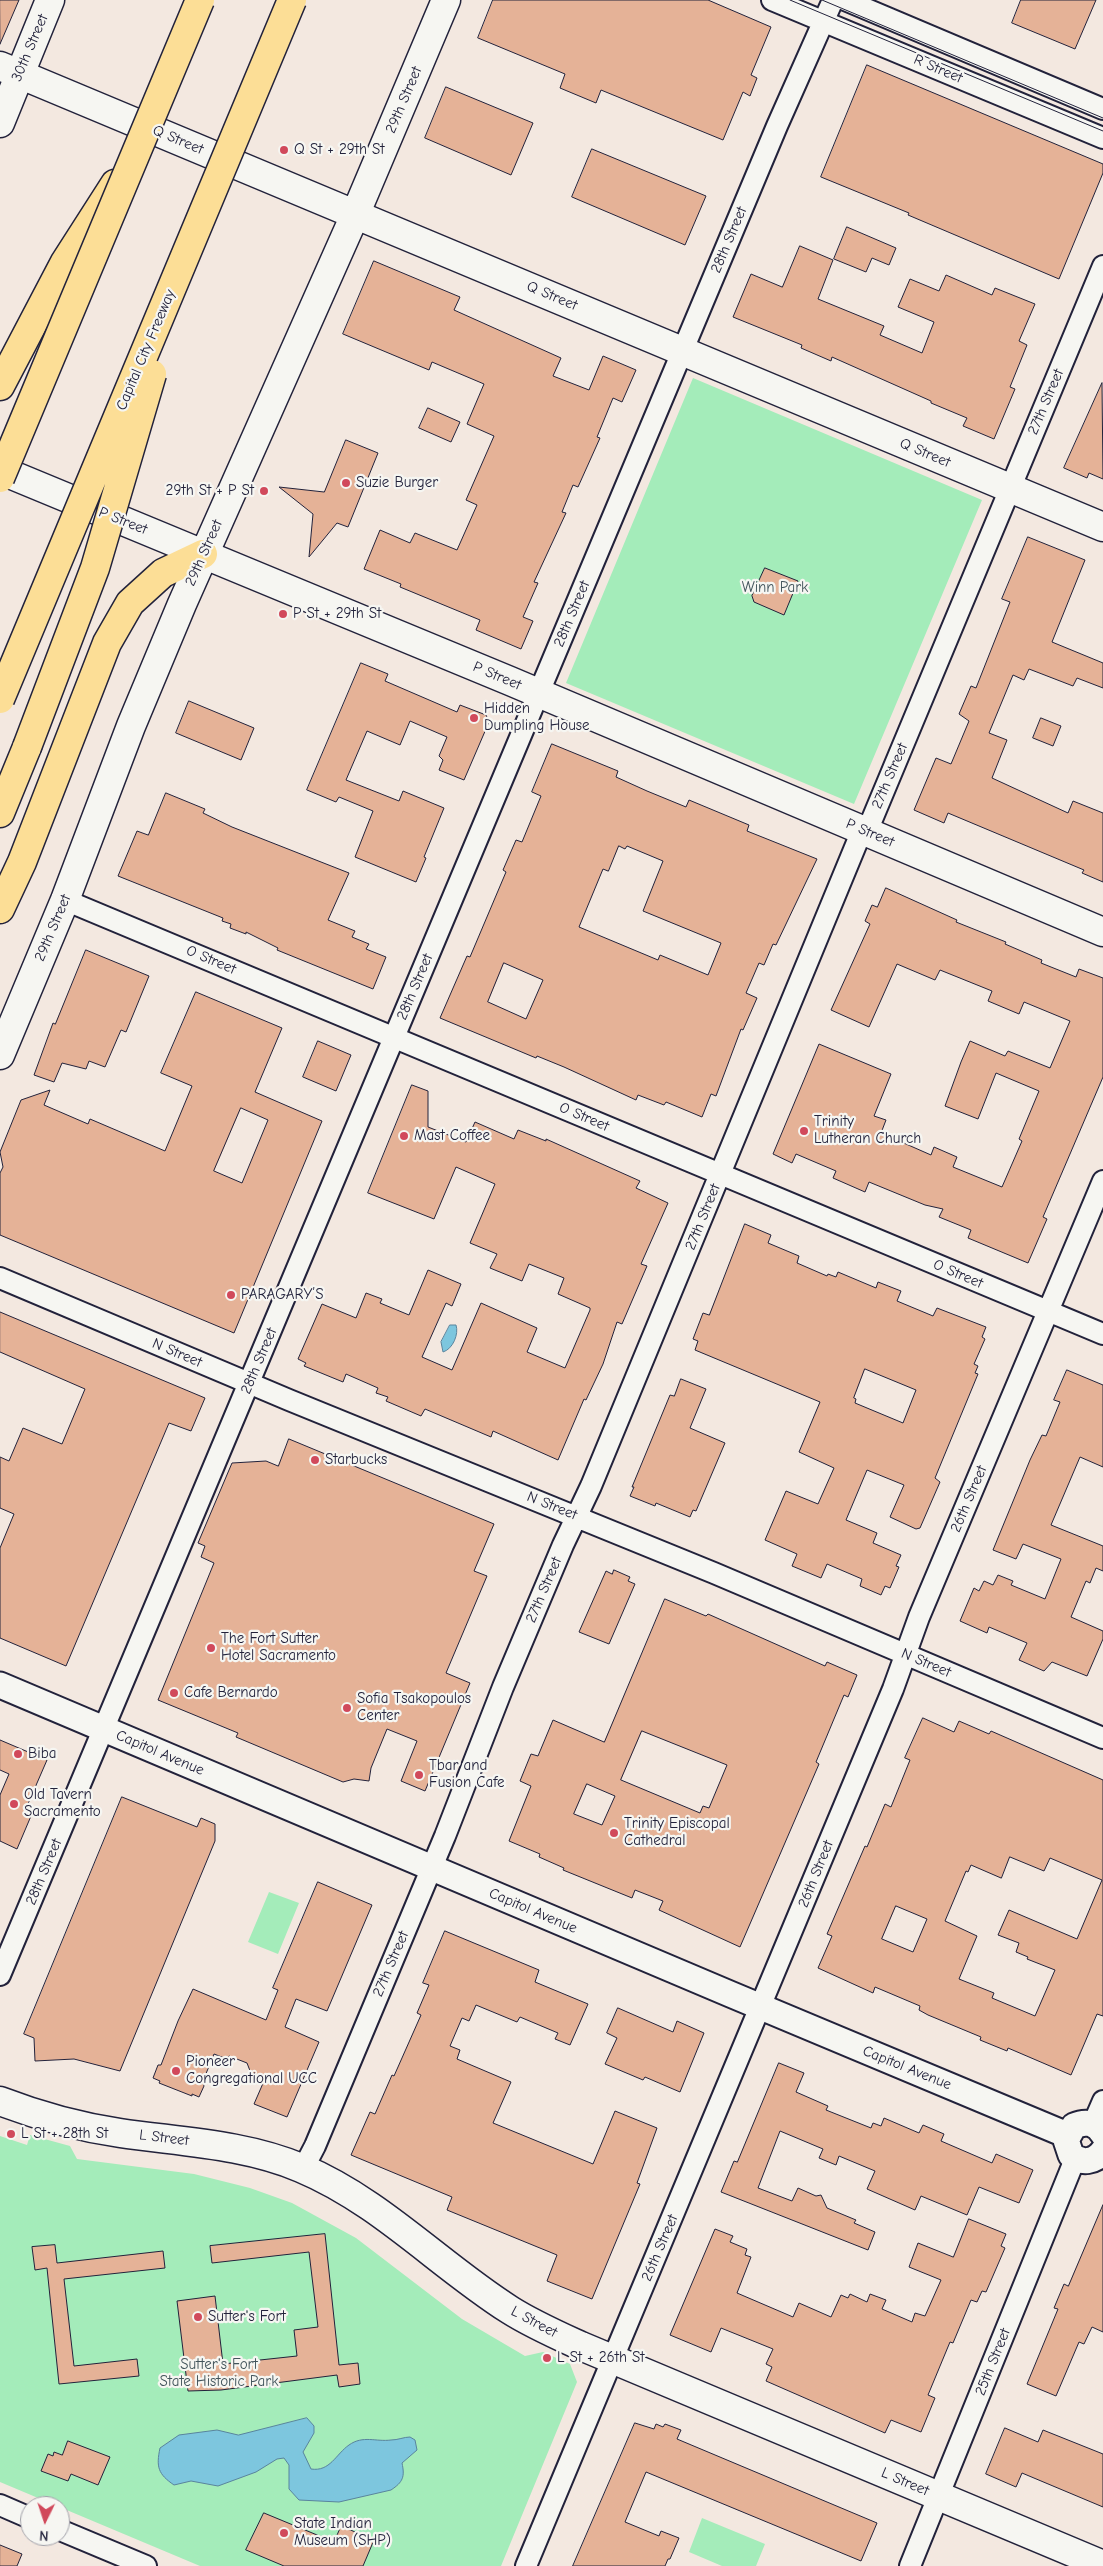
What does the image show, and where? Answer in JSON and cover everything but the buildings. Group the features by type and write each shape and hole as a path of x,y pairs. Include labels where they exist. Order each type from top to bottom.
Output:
{"highway":[{"path":"0,478 200,0"},
{"name":"Capital City Freeway","path":"0,699 292,0"},
{"path":"0,386 65,262 134,156"},
{"path":"0,813 95,568 118,495 184,257"},
{"path":"0,909 22,862 107,643 130,603 163,572 204,554"}],"main road":[{"name":"30th Street","path":"0,123 10,70 50,0"},
{"name":"29th Street","path":"0,1055 66,900 131,726 204,554 355,215 446,0"},
{"name":"Q Street","path":"10,70 1103,527"},
{"name":"P Street","path":"0,470 539,693 1103,932"},
{"name":"L Street","path":"0,2101 85,2127 219,2146 276,2159 303,2169 378,2212 510,2310 569,2341 1103,2565"}],"street":[{"name":"R Street","path":"772,0 1103,138"},
{"name":"28th Street","path":"0,1976 822,21 833,0"},
{"name":"R Street","path":"844,0 1103,109"},
{"name":"27th Street","path":"303,2169 315,2146 432,1868 503,1687 576,1516 592,1486 858,840 866,831 1103,266"},
{"name":"O Street","path":"66,900 1103,1334"},
{"name":"26th Street","path":"526,2566 761,2008 906,1654 919,1617 1103,1181"},
{"name":"N Street","path":"0,1278 250,1383 576,1516 1103,1738"},
{"name":"Capitol Avenue","path":"0,1685 761,2008 1067,2134"},
{"path":"1103,2101 1098,2129 1079,2124 1067,2134 1066,2145 1076,2159 1088,2161 1093,2160 1103,2150"},
{"name":"25th Street","path":"910,2566 1076,2159"},
{"path":"0,2505 20,2514"},
{"path":"70,2534 138,2565"}],"green space":[{"name":"Winn Park","path":"693,378 982,500 854,804 566,683"},
{"path":"269,1892 299,1903 278,1954 248,1942"},
{"name":"Sutter's Fort State Historic Park","path":"30,2135 70,2146 77,2159 194,2174 250,2188 292,2203 356,2238 462,2319 525,2356 543,2352 570,2364 577,2382 501,2566 200,2566 70,2511 70,2496 33,2496 0,2482 0,2136 27,2145"},
{"path":"702,2518 765,2544 756,2566 722,2566 689,2552"}],"water":[{"path":"450,1325 456,1325 456,1337 450,1348 443,1352 441,1342"},
{"path":"307,2418 314,2426 314,2433 303,2452 311,2469 323,2468 328,2465 344,2449 359,2440 394,2440 410,2437 415,2440 417,2450 402,2463 402,2479 391,2490 339,2502 299,2500 289,2489 289,2465 284,2458 277,2459 256,2472 218,2486 191,2481 174,2485 164,2477 158,2465 160,2448 179,2435 217,2430 238,2435"}],"tram line":[{"path":"790,0 1103,131"},
{"path":"822,0 1103,118"}],"place":[{"name":"Q St + 29th St","path":"284,150"},
{"name":"Suzie Burger","path":"346,483"},
{"name":"29th St + P St","path":"264,491"},
{"name":"P St + 29th St","path":"283,614"},
{"name":"Hidden Dumpling House","path":"474,718"},
{"name":"Trinity Lutheran Church","path":"804,1131"},
{"name":"Mast Coffee","path":"404,1136"},
{"name":"PARAGARY’S","path":"231,1295"},
{"name":"Starbucks","path":"315,1460"},
{"name":"The Fort Sutter Hotel Sacramento","path":"211,1648"},
{"name":"Cafe Bernardo","path":"174,1693"},
{"name":"Sofia Tsakopoulos Center","path":"347,1708"},
{"name":"Biba","path":"18,1754"},
{"name":"Tbar and Fusion Cafe","path":"419,1775"},
{"name":"Old Tavern Sacramento","path":"14,1804"},
{"name":"Trinity Episcopal Cathedral","path":"614,1833"},
{"name":"Pioneer Congregational UCC","path":"176,2071"},
{"name":"L St + 28th St","path":"11,2134"},
{"name":"Sutter's Fort","path":"198,2317"},
{"name":"L St + 26th St","path":"547,2358"},
{"name":"State Indian Museum (SHP)","path":"284,2533"}]}
